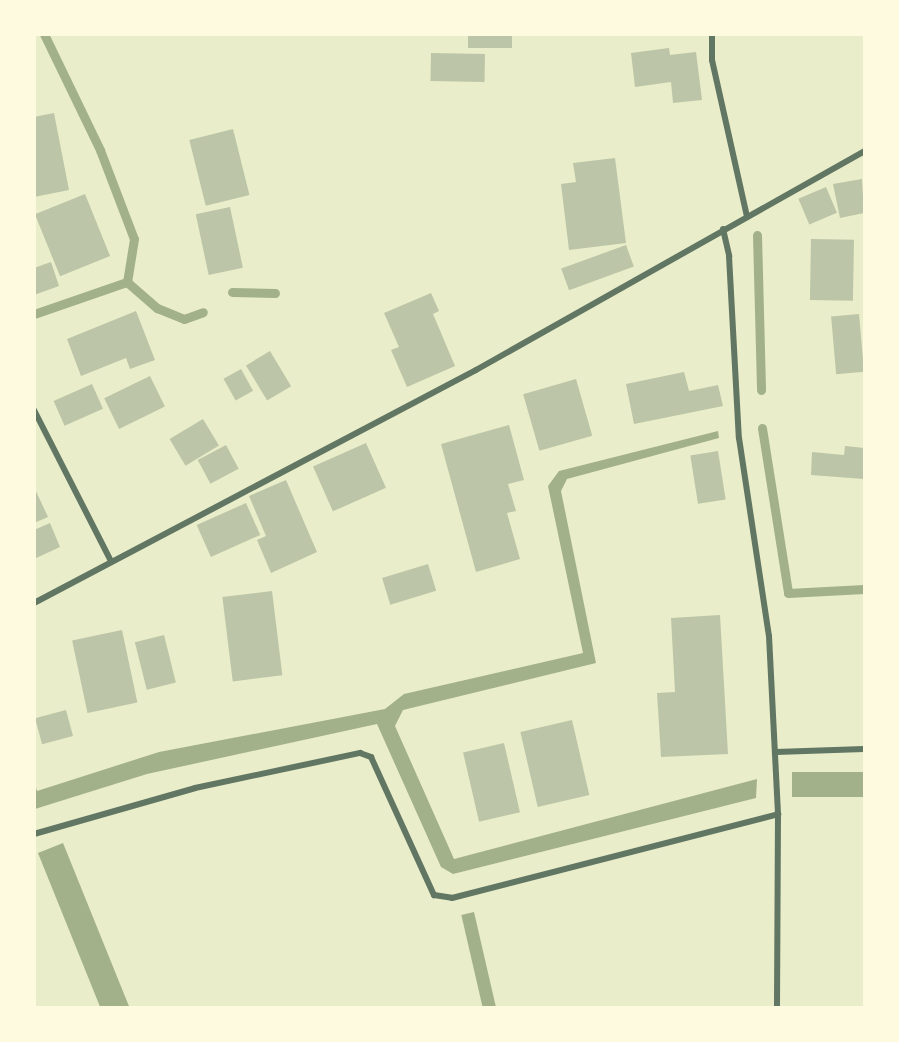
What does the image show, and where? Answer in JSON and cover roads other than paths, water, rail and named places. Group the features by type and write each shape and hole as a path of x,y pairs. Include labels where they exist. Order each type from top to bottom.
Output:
{"street":[{"path":"712,34 712,60 747,216"},
{"path":"34,603 476,370 864,151"},
{"path":"723,229 729,256 739,438 769,636 778,814 777,1008"},
{"path":"34,410 111,561"},
{"path":"776,752 864,749"},
{"path":"34,834 195,788 360,753 371,758 434,895 452,898 778,814"}],"waterway":[{"path":"44,34 100,150 134,239 127,282"},
{"path":"757,235 761,390"},
{"path":"34,314 127,282 157,308 184,319 203,312"},
{"path":"232,292 275,293"},
{"path":"762,428 788,593 864,589"}]}
